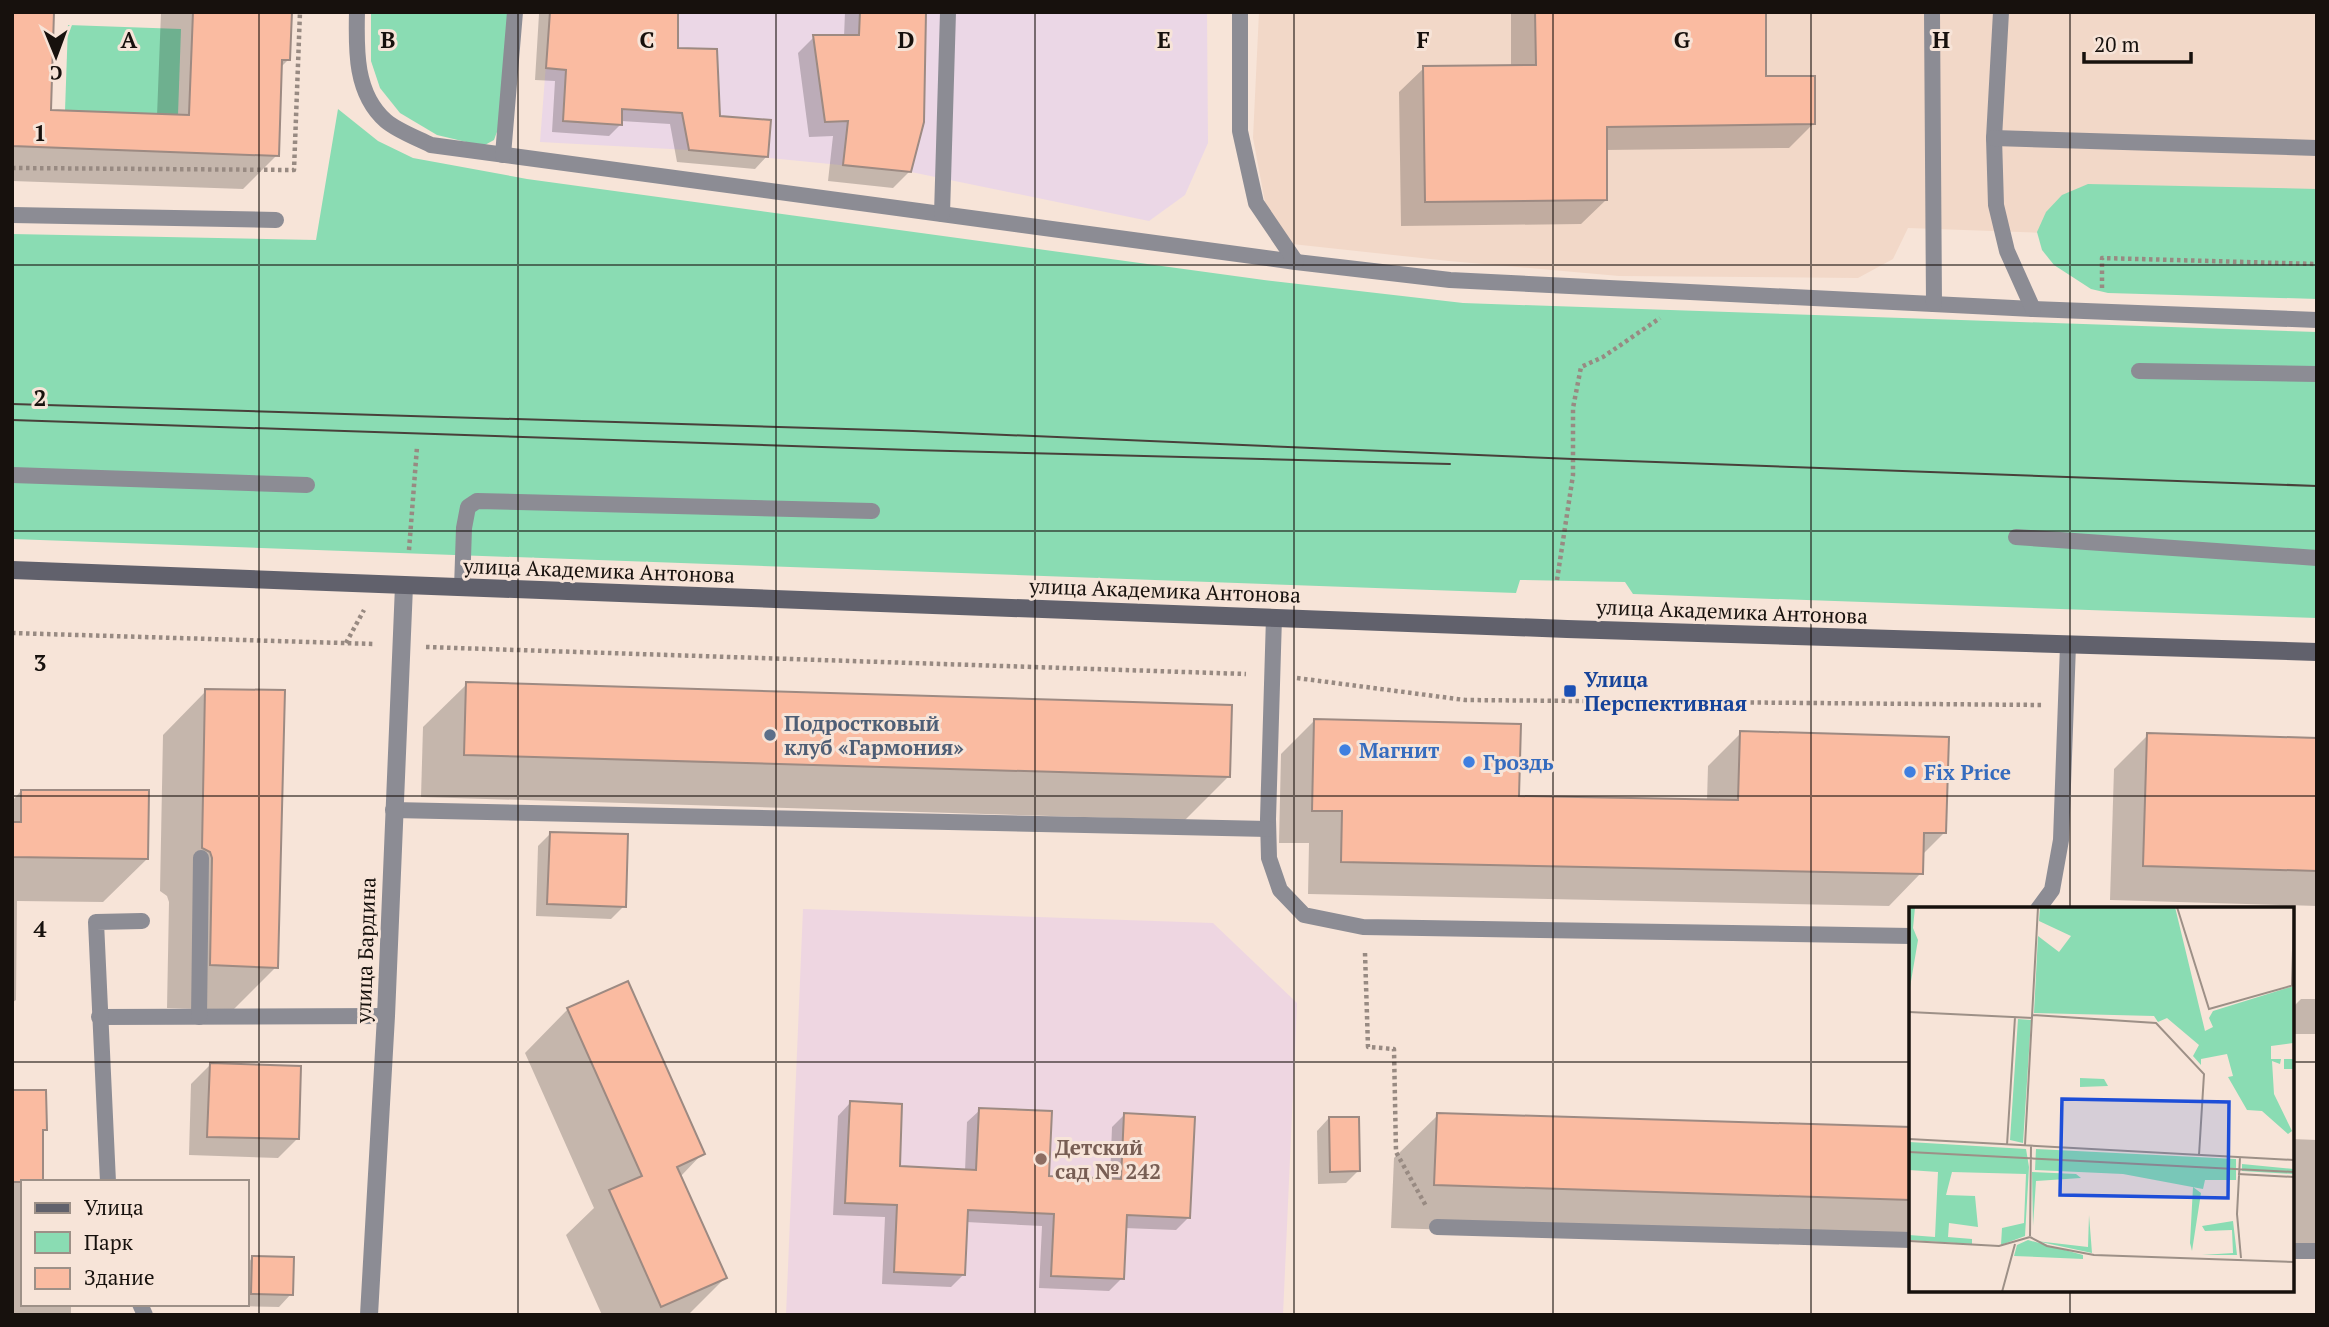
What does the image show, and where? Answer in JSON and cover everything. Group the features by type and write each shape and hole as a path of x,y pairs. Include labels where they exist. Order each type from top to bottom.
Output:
{"main road":[{"name":"улица Академика Антонова","path":"12,570 1567,629 2317,652"}],"street":[{"name":"улица Бардина","path":"369,1315 386,1016 404,586"}],"lane":[{"path":"357,12 357,62 366,96 387,122 431,145 1296,262 1450,280 2033,309 2317,320"},
{"path":"503,155 515,12"},
{"path":"942,214 948,12"},
{"path":"1240,12 1242,143 1256,204 1296,262"},
{"path":"1932,12 1934,304"},
{"path":"2001,12 1994,138 1996,205 2007,251 2033,309"},
{"path":"1994,138 2317,148"},
{"path":"12,215 276,220"},
{"path":"2138,371 2317,374"},
{"path":"12,475 307,485"},
{"path":"462,588 464,528 468,507 477,501 872,511"},
{"path":"2016,537 2317,558"},
{"path":"1274,617 1269,858 1280,890 1304,915 1363,928 1909,936"},
{"path":"2039,907 2052,890 2061,840 2068,645"},
{"path":"393,810 1268,828"},
{"path":"199,1017 201,858"},
{"path":"108,1180 96,922 142,921"},
{"path":"99,1017 386,1016"},
{"path":"1437,1227 1909,1240"},
{"path":"2294,1251 2317,1251"}],"path":[{"path":"12,168 294,170 300,12"},
{"path":"409,550 418,447"},
{"path":"1557,580 1573,475"},
{"path":"346,643 365,609"},
{"path":"12,633 1272,675 1465,699 2065,705"},
{"path":"1367,982 1368,1048 1394,1049 1396,1152 1437,1227"}],"shaded area":[{"path":"550,12 1207,12 1208,143 1185,195 1149,221 911,172 689,150 540,142"},
{"path":"1259,12 2317,12 2317,243 1908,228 1893,259 1858,278 1619,276 1292,244 1267,213 1253,138"},
{"name":"Детский сад № 242","path":"803,909 1213,923 1297,1003 1283,1315 786,1315"}],"green space":[{"path":"371,12 509,12 498,129 494,140 483,146 437,135 400,113 380,88 371,61"},
{"path":"68,25 181,29 178,115 65,111"},
{"path":"338,109 378,141 413,158 527,179 1264,280 1463,303 2317,332 2317,618 1633,594 1625,582 1520,580 1516,593 12,539 12,234 316,240"},
{"path":"2088,184 2317,189 2317,299 2108,293 2091,289 2054,265 2042,250 2037,232 2046,212 2062,195"}],"building":[{"path":"12,12 54,12 51,110 189,115 193,12 292,12 290,60 282,60 279,156 12,146"},
{"path":"550,12 678,12 678,48 717,49 720,116 771,120 768,157 689,150 682,113 622,109 622,125 563,121 566,70 546,68"},
{"path":"860,12 926,12 924,122 911,172 843,165 848,121 825,122 813,35 859,35"},
{"path":"1535,12 1766,12 1766,76 1815,76 1815,124 1607,127 1607,200 1425,202 1423,66 1536,65"},
{"path":"466,682 1232,705 1230,777 464,755"},
{"path":"205,689 285,690 278,968 210,965 212,858 210,852 202,848"},
{"path":"1314,719 1521,724 1519,796 1738,800 1740,731 1949,737 1946,833 1924,833 1923,874 1341,862 1342,811 1312,811"},
{"path":"2147,733 2317,738 2317,871 2143,866"},
{"path":"21,790 149,790 148,859 12,857 12,822 21,822"},
{"path":"550,832 628,834 626,907 547,904"},
{"path":"628,981 705,1154 677,1167 727,1278 661,1307 609,1190 642,1176 567,1008"},
{"path":"210,1063 301,1066 299,1139 207,1137"},
{"path":"12,1090 46,1090 47,1130 43,1130 43,1180 12,1182"},
{"path":"850,1101 902,1104 900,1166 976,1170 979,1108 1052,1111 1049,1176 1121,1179 1124,1113 1195,1117 1190,1218 1127,1215 1124,1279 1051,1276 1054,1214 968,1210 965,1275 894,1272 897,1205 845,1203"},
{"path":"1437,1113 1909,1127 1909,1200 1434,1185"},
{"path":"1329,1117 1359,1117 1360,1171 1330,1172"},
{"path":"252,1256 294,1257 293,1295 251,1294"}],"tram line":[{"path":"12,404 913,431 1573,459 2317,486"},
{"path":"12,420 912,450 1450,464"}],"place":[{"name":"Улица Перспективная","path":"1570,691"},
{"name":"Подростковый клуб «Гармония»","path":"770,735"},
{"name":"Магнит","path":"1345,750"},
{"name":"Гроздь","path":"1469,762"},
{"name":"Fix Price","path":"1910,772"},
{"name":"Детский сад № 242","path":"1041,1159"}]}
